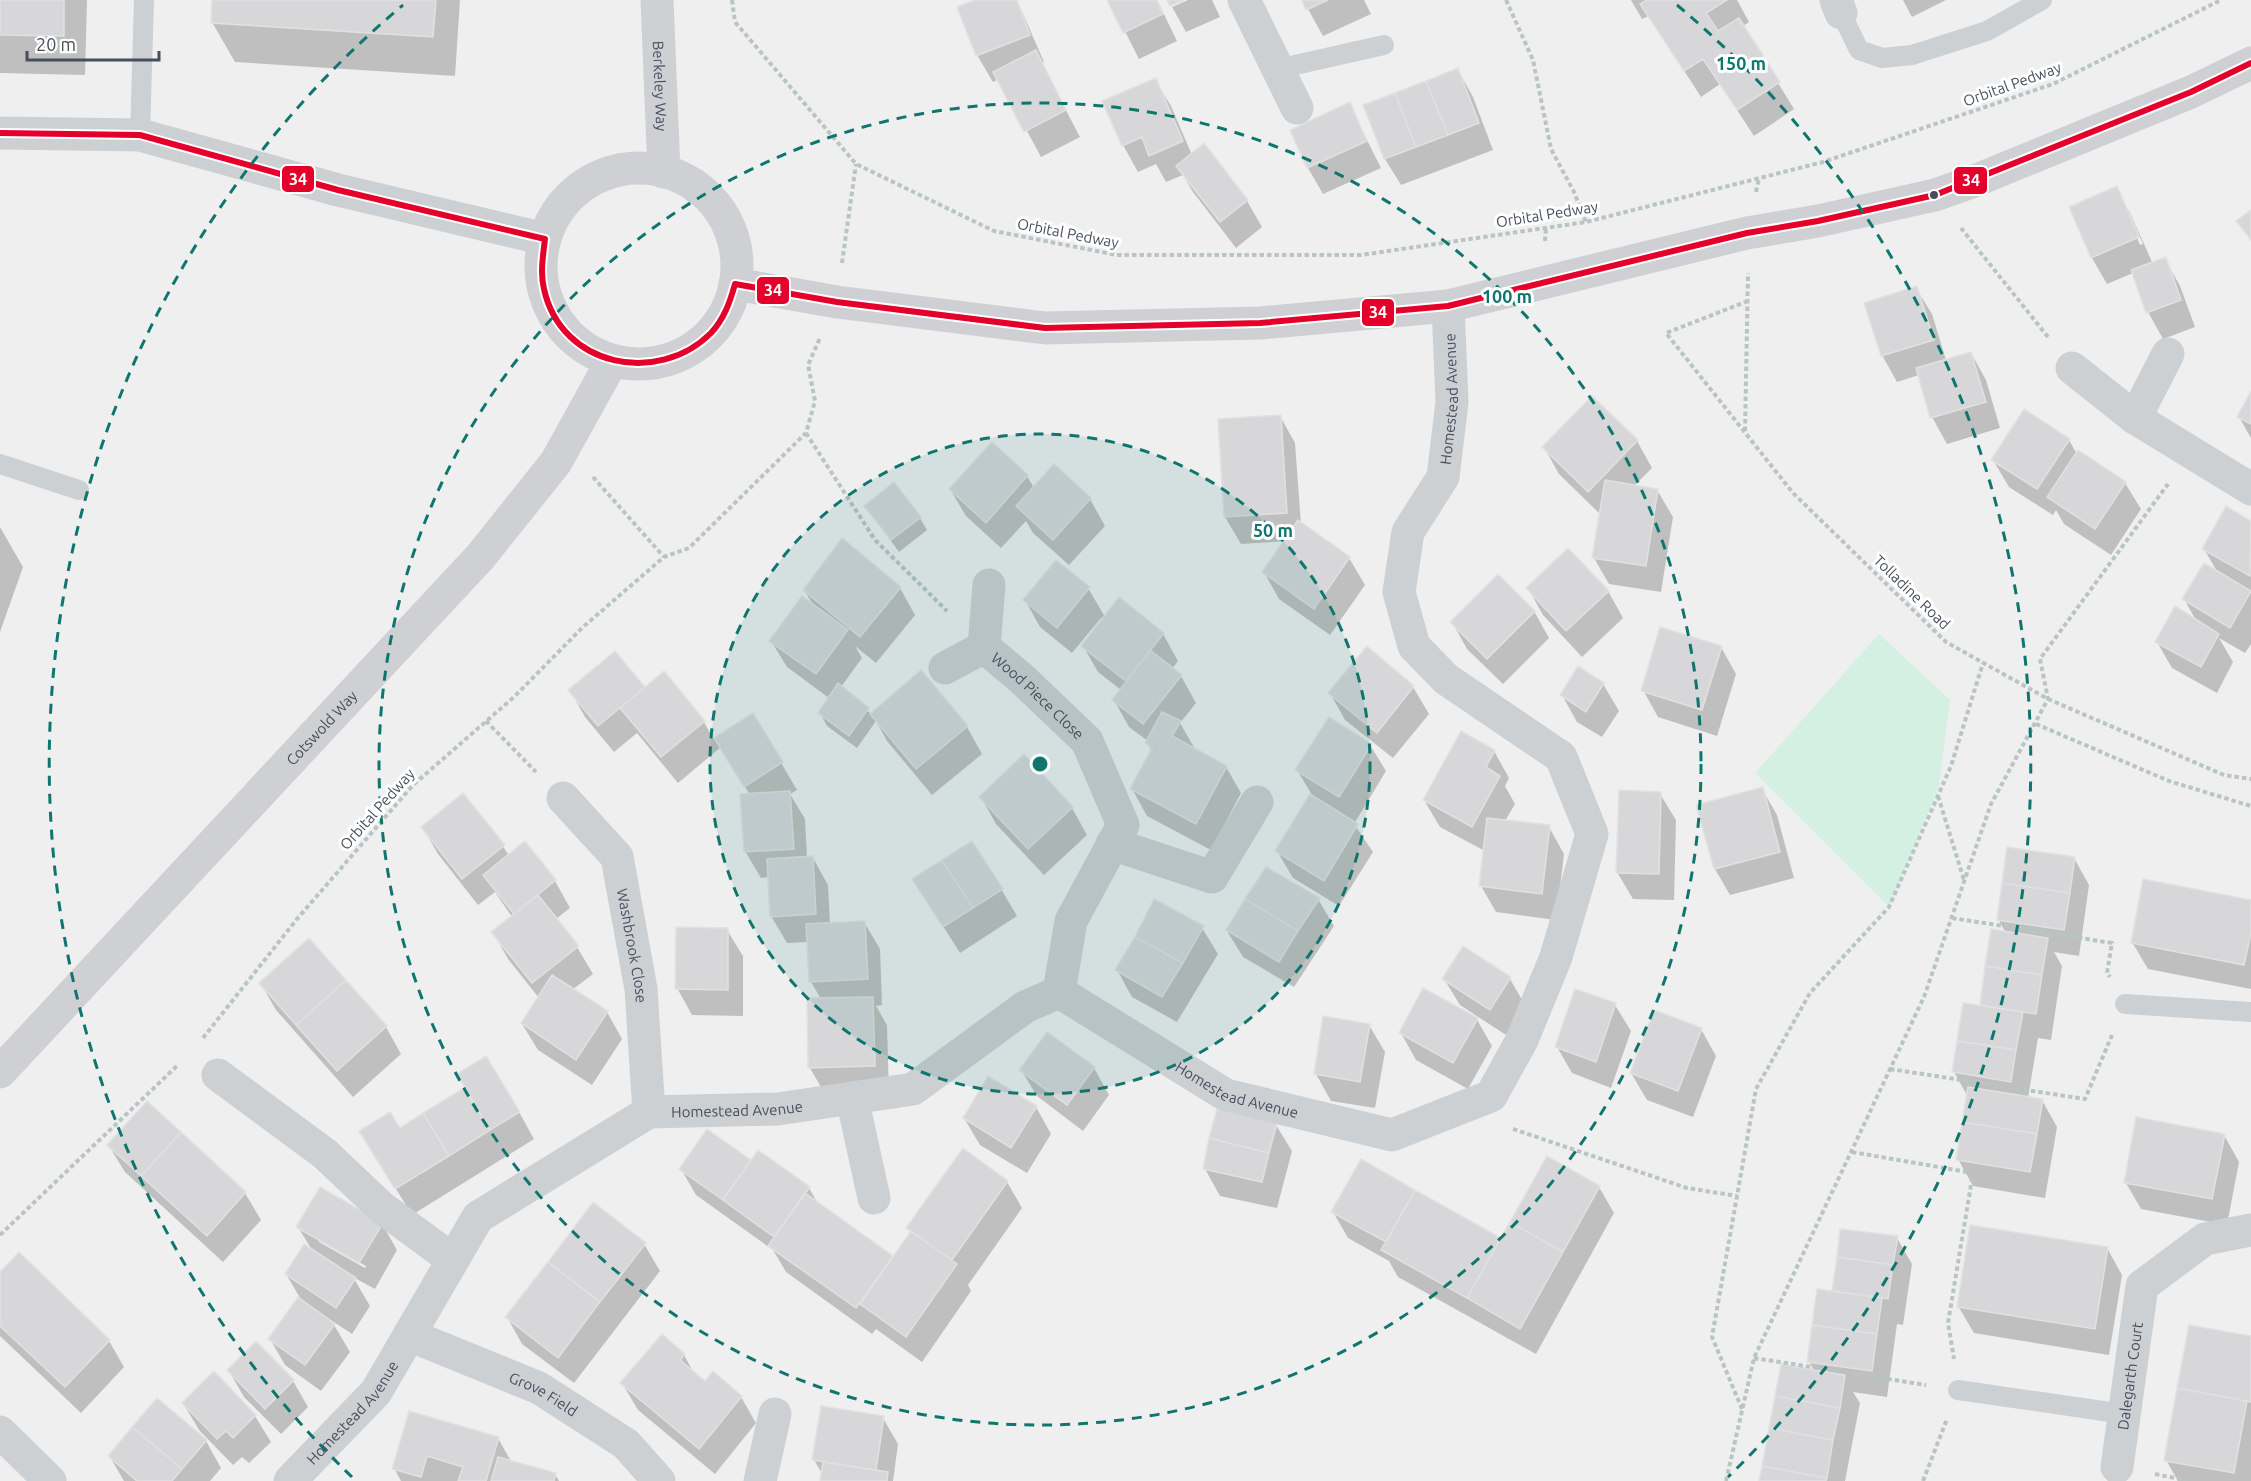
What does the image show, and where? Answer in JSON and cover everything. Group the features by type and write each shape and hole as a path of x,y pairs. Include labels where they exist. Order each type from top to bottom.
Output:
{"main road":[{"name":"Berkeley Way","path":"657,0 664,171"},
{"path":"735,284 837,302 1045,328 1260,323 1448,306 1748,233 1818,222 1935,195 2191,92 2251,63"},
{"path":"634,168 664,171 691,183 713,202 729,227 736,255 735,284 724,315 704,340 676,357 655,363 645,365 612,361 584,349 556,318 547,300 540,270 545,238 558,211 578,189 605,174 634,168"},
{"name":"Cotswold Way","path":"0,1072 481,556 556,462 612,361"}],"street":[{"path":"1244,0 1297,108"},
{"path":"0,133 140,135 338,190 545,238"},
{"name":"Homestead Avenue","path":"290,1481 376,1392 478,1217 649,1112 778,1109 913,1089 1025,1006 1059,992 1226,1095 1392,1135 1491,1096 1522,1040 1556,957 1592,834 1561,757 1446,680 1414,646 1399,592 1408,532 1443,477 1452,402 1448,306"},
{"path":"2135,418 2168,354"},
{"path":"2072,368 2135,418 2251,489"},
{"name":"Wood Piece Close","path":"984,647 989,585"},
{"name":"Wood Piece Close","path":"945,668 984,647"},
{"name":"Wood Piece Close","path":"984,647 1087,741 1123,825 1071,921 1059,992"},
{"name":"Washbrook Close","path":"563,798 617,857 641,989 649,1112"},
{"path":"1112,844 1212,877 1257,802"},
{"path":"218,1075 325,1154 381,1207 453,1260"},
{"path":"852,1098 874,1198"},
{"name":"Dalegarth Court","path":"2117,1467 2142,1286 2205,1239 2251,1230"},
{"name":"Grove Field","path":"409,1335 539,1388 626,1444 659,1481"},
{"path":"760,1481 775,1414"},
{"path":"0,1432 50,1481"}],"lane":[{"path":"140,135 144,0"},
{"path":"1839,7 1859,51 1882,58 1912,55 1987,31 2042,0"},
{"path":"1277,69 1384,45"},
{"path":"0,464 79,490"},
{"path":"2125,1004 2251,1012"},
{"path":"1958,1390 2124,1414"}],"path":[{"name":"Orbital Pedway","path":"732,0 735,22 856,164 994,231 1118,255 1361,255 1586,222 1823,162 2053,84 2221,0"},
{"path":"1506,0 1533,60 1551,149 1574,192 1586,222"},
{"path":"1935,195 2072,368"},
{"name":"Tolladine Road","path":"1745,433 1748,301 1666,333 1745,433 1793,493 1946,642 2048,699 2224,775 2251,779"},
{"name":"Orbital Pedway","path":"200,1041 297,919 413,785 486,722 583,627 664,557 689,548 806,433 815,401 808,365"},
{"path":"806,433 875,540 984,647"},
{"path":"565,446 664,557"},
{"path":"1726,1481 1754,1358 1924,997 1991,804 2048,699 2040,659 2191,453"},
{"path":"1742,1409 1712,1337 1756,1089 1810,993 1889,907 1951,766 1983,663"},
{"path":"486,722 563,798"},
{"path":"2036,724 2169,781 2251,806"},
{"path":"1938,796 1964,881"},
{"path":"1890,1069 2085,1099 2125,1004 2108,973 2112,943 1952,918"},
{"path":"0,1235 184,1059"},
{"path":"1456,1110 1687,1188 1737,1196"},
{"path":"1852,1152 1973,1173 1948,1323 1958,1390 1923,1481"},
{"path":"1754,1358 1958,1390"}],"green space":[{"path":"1879,634 1950,700 1939,786 1889,907 1755,773"}],"building":[{"path":"0,0 64,0 64,36 0,35"},
{"path":"212,0 436,0 433,37 211,23"},
{"path":"975,0 1017,0 1030,35 976,56 957,7"},
{"path":"1107,0 1156,0 1163,14 1123,33"},
{"path":"1167,0 1184,0 1170,6"},
{"path":"1302,0 1328,0 1306,10"},
{"path":"1647,0 1727,0 1706,13 1718,31 1739,18 1780,82 1737,110 1703,59 1684,71 1640,4"},
{"path":"1036,50 1066,110 1024,132 993,72"},
{"path":"1458,68 1479,123 1448,135 1426,81"},
{"path":"1156,78 1183,141 1149,156 1142,137 1122,146 1102,101"},
{"path":"1426,81 1448,135 1416,147 1395,93"},
{"path":"1395,93 1416,147 1384,159 1363,105"},
{"path":"1350,102 1367,141 1307,168 1290,130"},
{"path":"1204,143 1248,200 1220,222 1176,166"},
{"path":"2117,186 2139,237 2091,258 2069,207"},
{"path":"2251,210 2251,240 2236,221"},
{"path":"2166,257 2181,300 2146,313 2131,270"},
{"path":"1917,286 1934,340 1881,356 1864,303"},
{"path":"1971,352 1986,402 1930,418 1916,368"},
{"path":"2251,391 2251,424 2237,417"},
{"path":"1592,396 1638,440 1588,492 1542,447"},
{"path":"2024,409 2070,439 2037,489 1991,460"},
{"path":"1281,415 1287,513 1224,517 1218,419"},
{"path":"992,442 1028,475 986,523 949,489"},
{"path":"2078,450 2126,482 2095,529 2047,497"},
{"path":"1054,464 1091,498 1053,540 1016,506"},
{"path":"1605,480 1658,489 1646,566 1592,558"},
{"path":"894,482 921,517 891,540 864,506"},
{"path":"2226,506 2251,521 2250,576 2202,549"},
{"path":"1298,520 1350,557 1314,609 1262,572"},
{"path":"842,538 901,587 860,637 803,590"},
{"path":"1568,548 1609,591 1566,631 1526,588"},
{"path":"1056,560 1090,587 1057,628 1023,600"},
{"path":"2204,563 2251,591 2230,628 2182,599"},
{"path":"1498,574 1535,611 1487,659 1450,622"},
{"path":"802,596 848,630 816,674 769,641"},
{"path":"1119,597 1164,633 1126,681 1081,646"},
{"path":"2175,606 2219,634 2201,667 2155,642"},
{"path":"1660,627 1722,646 1702,710 1641,691"},
{"path":"1367,646 1414,686 1377,733 1328,693"},
{"path":"1150,650 1182,675 1143,724 1112,700"},
{"path":"615,651 645,687 598,726 568,690"},
{"path":"1578,666 1604,683 1586,712 1560,695"},
{"path":"921,670 968,726 916,769 870,714"},
{"path":"664,671 705,721 661,757 620,708"},
{"path":"838,683 869,708 849,736 818,713"},
{"path":"1162,712 1181,721 1172,736 1227,766 1196,824 1130,789 1152,748 1145,743"},
{"path":"753,713 783,762 744,787 714,738"},
{"path":"1329,717 1372,744 1339,797 1295,770"},
{"path":"1461,731 1495,750 1486,767 1500,776 1472,827 1423,800"},
{"path":"1024,754 1073,807 1028,849 979,797"},
{"path":"1763,787 1780,852 1714,869 1696,805"},
{"path":"1619,790 1661,792 1659,874 1616,873"},
{"path":"790,791 794,849 744,852 740,794"},
{"path":"463,793 505,845 462,879 421,827"},
{"path":"1310,794 1358,824 1324,881 1275,851"},
{"path":"1487,818 1550,825 1542,894 1479,886"},
{"path":"525,841 556,880 514,914 483,875"},
{"path":"972,841 1003,889 973,908 942,860"},
{"path":"2007,847 2075,857 2070,893 2002,883"},
{"path":"813,856 816,914 770,917 767,859"},
{"path":"942,860 973,908 943,927 912,879"},
{"path":"1266,867 1320,898 1298,931 1245,899"},
{"path":"2143,879 2251,900 2251,933 2244,965 2131,943"},
{"path":"2002,883 2070,893 2064,930 1997,920"},
{"path":"538,895 579,946 532,983 491,932"},
{"path":"1154,899 1204,926 1183,963 1135,937"},
{"path":"1245,899 1298,931 1279,962 1226,930"},
{"path":"865,921 868,979 809,982 806,924"},
{"path":"676,927 728,928 728,990 675,989"},
{"path":"1991,929 2048,938 2042,975 1985,966"},
{"path":"1135,937 1183,963 1162,997 1115,970"},
{"path":"309,938 346,980 296,1025 259,983"},
{"path":"1463,946 1511,977 1490,1010 1442,979"},
{"path":"1985,966 2042,975 2036,1014 1980,1005"},
{"path":"552,975 608,1011 576,1060 521,1023"},
{"path":"346,980 387,1026 337,1071 296,1025"},
{"path":"1423,988 1478,1018 1453,1063 1399,1033"},
{"path":"1575,989 1616,1003 1596,1062 1555,1047"},
{"path":"873,997 875,1066 808,1068 807,998"},
{"path":"1963,1003 2023,1012 2016,1050 1957,1041"},
{"path":"1654,1010 1702,1028 1678,1091 1630,1073"},
{"path":"1323,1016 1370,1024 1360,1082 1314,1074"},
{"path":"1047,1032 1095,1067 1067,1105 1019,1070"},
{"path":"1957,1041 2016,1050 2011,1082 1952,1072"},
{"path":"486,1056 520,1112 490,1130 457,1074"},
{"path":"988,1076 1037,1106 1011,1148 963,1118"},
{"path":"1968,1087 2043,1099 2037,1134 1962,1122"},
{"path":"464,1088 490,1130 449,1156 423,1113"},
{"path":"147,1101 181,1132 141,1176 107,1145"},
{"path":"1217,1109 1277,1123 1269,1153 1209,1138"},
{"path":"390,1112 400,1128 423,1113 449,1156 395,1189 359,1131"},
{"path":"2136,1117 2225,1134 2212,1199 2124,1183"},
{"path":"1962,1122 2037,1134 2030,1172 1956,1160"},
{"path":"707,1129 751,1160 723,1200 679,1169"},
{"path":"181,1132 246,1192 207,1236 141,1176"},
{"path":"1209,1138 1269,1153 1262,1182 1203,1169"},
{"path":"963,1148 1008,1181 952,1260 906,1228"},
{"path":"758,1150 810,1187 774,1237 723,1200"},
{"path":"1547,1156 1600,1186 1563,1252 1510,1222"},
{"path":"1361,1159 1415,1190 1386,1242 1331,1212"},
{"path":"320,1187 383,1223 359,1263 296,1227"},
{"path":"1415,1190 1501,1238 1467,1298 1381,1250"},
{"path":"805,1193 893,1256 856,1308 768,1246"},
{"path":"593,1202 646,1243 600,1302 548,1262"},
{"path":"1510,1222 1563,1252 1520,1329 1467,1298"},
{"path":"1970,1225 2108,1247 2095,1329 1957,1307"},
{"path":"1840,1229 1898,1236 1893,1265 1837,1257"},
{"path":"911,1231 957,1264 906,1337 860,1304"},
{"path":"304,1244 356,1278 336,1308 285,1274"},
{"path":"19,1252 110,1340 65,1387 0,1326 0,1272"},
{"path":"1837,1257 1893,1265 1888,1299 1832,1291"},
{"path":"548,1262 600,1302 558,1358 505,1317"},
{"path":"1817,1289 1882,1298 1877,1334 1812,1325"},
{"path":"298,1297 335,1324 305,1365 268,1339"},
{"path":"1812,1325 1877,1334 1872,1371 1807,1362"},
{"path":"2189,1325 2251,1336 2251,1402 2177,1388"},
{"path":"662,1334 685,1354 680,1360 705,1381 713,1371 742,1396 699,1449 620,1383"},
{"path":"256,1341 294,1380 265,1409 227,1370"},
{"path":"1781,1364 1845,1375 1840,1408 1775,1396"},
{"path":"214,1371 256,1415 233,1438 226,1431 217,1439 182,1403"},
{"path":"2177,1388 2247,1401 2234,1473 2164,1461"},
{"path":"1775,1396 1840,1408 1833,1440 1769,1428"},
{"path":"157,1398 207,1440 182,1469 132,1427"},
{"path":"821,1406 884,1416 876,1470 812,1460"},
{"path":"409,1411 499,1437 486,1481 458,1481 463,1467 427,1456 421,1477 392,1469"},
{"path":"132,1427 182,1469 172,1481 137,1481 108,1456"},
{"path":"1769,1428 1833,1440 1827,1478 1762,1466"},
{"path":"498,1457 556,1473 554,1481 491,1481"},
{"path":"823,1462 888,1472 887,1481 820,1481"},
{"path":"1762,1466 1827,1478 1826,1481 1759,1481"}],"transit line":[{"name":"34","path":"0,133 140,135 338,190 545,239 542,264 543,283 554,315 570,336 590,351 614,360 639,363 665,359 689,350 711,333 726,310 735,284 837,302 1045,328 1260,323 1448,306 1747,233 1818,221 1935,195 2191,92 2251,63"}]}
